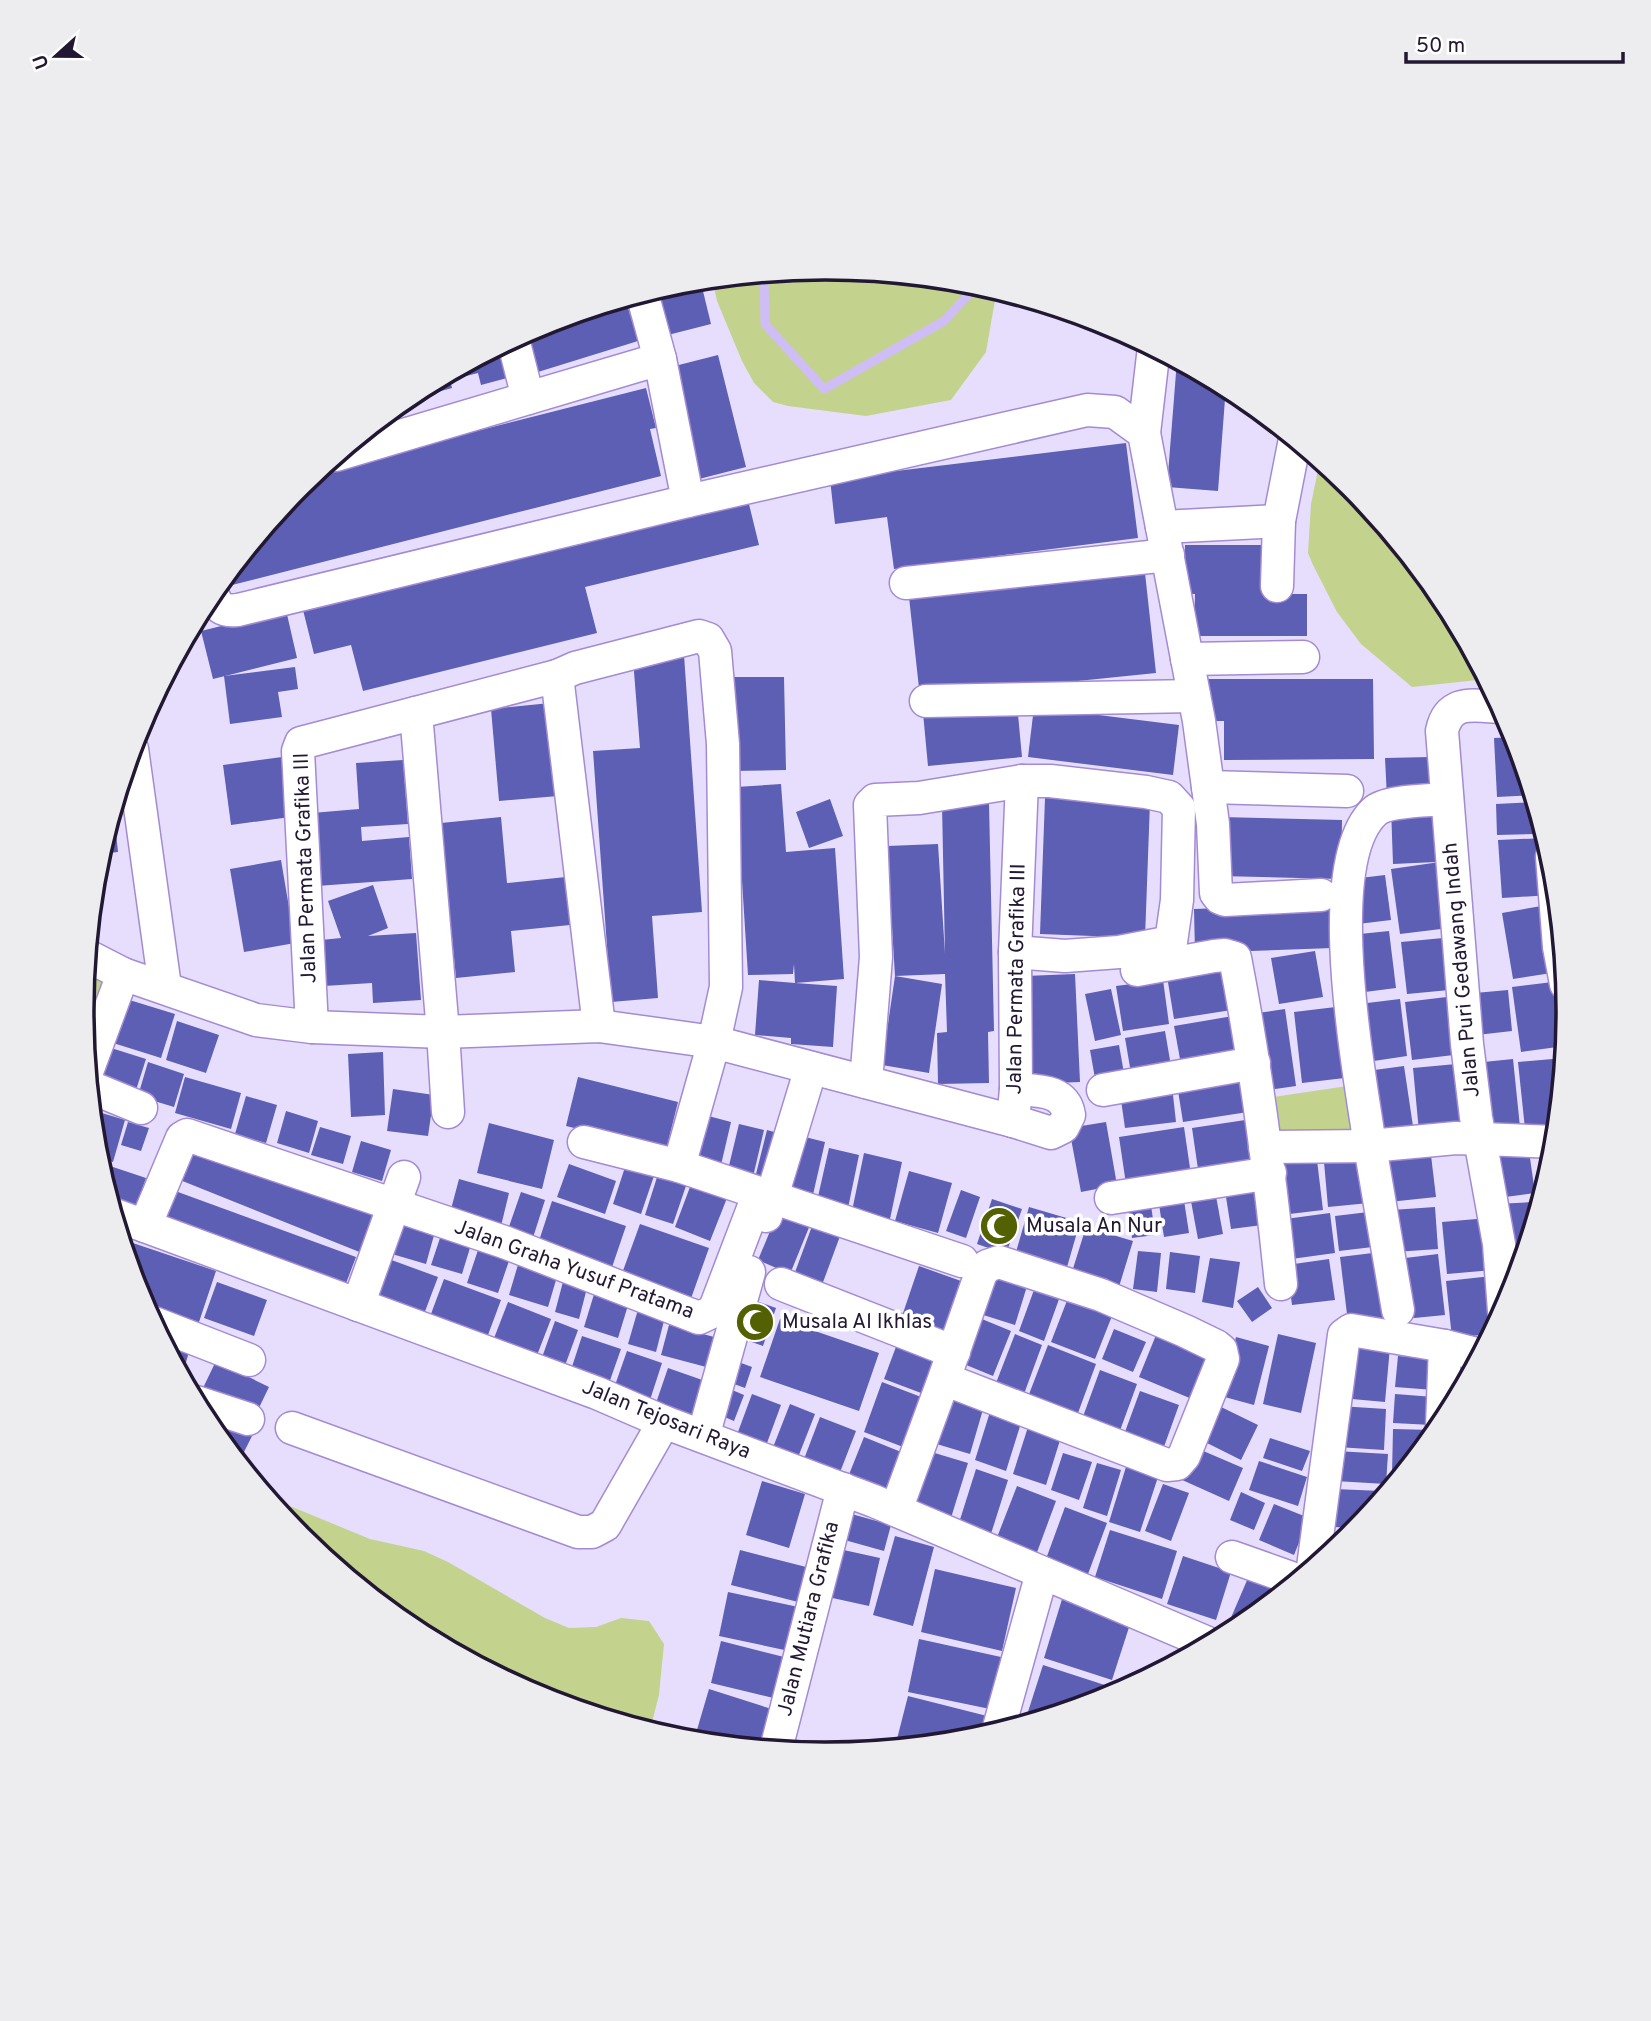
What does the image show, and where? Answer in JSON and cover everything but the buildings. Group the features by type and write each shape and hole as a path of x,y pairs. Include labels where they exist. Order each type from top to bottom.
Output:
{"street":[{"path":"645,302 660,359 688,501"},
{"path":"516,349 528,398"},
{"path":"1153,357 1144,433 1194,696 1213,824 1216,893 1220,898 1321,895"},
{"path":"360,448 660,359"},
{"path":"217,606 227,611 238,610 688,501 1087,410 1115,412 1144,433"},
{"path":"1277,586 1279,521 1293,449"},
{"path":"906,583 1279,521"},
{"name":"Jalan Permata Grafika III","path":"312,1027 298,751 301,743 699,636 708,639 715,651 723,744 726,987 714,1042"},
{"path":"1188,659 1303,657"},
{"path":"557,676 598,1026"},
{"path":"926,701 1194,696"},
{"name":"Jalan Puri Gedawang Indah","path":"1490,707 1467,706 1451,710 1444,717 1442,731 1467,1044 1480,1140 1499,1244 1502,1287"},
{"path":"416,713 448,1112"},
{"path":"135,771 165,987"},
{"path":"866,1082 876,957 870,805 876,800 919,798 1022,781 1088,785 1169,797 1179,808 1177,900 1171,942 1119,952 1065,956 1015,952"},
{"name":"Jalan Permata Grafika III","path":"96,960 123,974 256,1020 312,1027 443,1032 598,1026 714,1042 1013,1121 1016,1089 1015,952 1022,781"},
{"path":"1208,787 1347,791"},
{"path":"1398,1310 1370,1146 1347,975 1346,909 1352,856 1363,828 1373,812 1383,806 1447,799"},
{"path":"1122,972 1214,956 1235,958 1254,1063 1281,1284"},
{"path":"96,1048 123,974"},
{"path":"679,1166 714,1042"},
{"path":"1103,1090 1254,1063"},
{"path":"706,1426 743,1293 765,1195 811,1068"},
{"path":"1013,1121 1045,1133 1063,1127 1069,1115 1066,1103 1058,1096 1016,1089"},
{"path":"99,1091 141,1108"},
{"name":"Jalan Graha Yusuf Pratama","path":"127,1224 182,1138 187,1135 398,1191 504,1242 699,1318 714,1311 765,1195"},
{"path":"1111,1198 1267,1160 1370,1146 1456,1138 1544,1142"},
{"path":"584,1142 679,1166 962,1261"},
{"path":"358,1305 398,1191"},
{"name":"Jalan Tejosari Raya","path":"127,1224 597,1392 664,1422 896,1510 1199,1639"},
{"path":"781,1284 949,1366 1167,1465 1177,1464 1184,1456 1223,1359 1221,1350 1101,1295 999,1262 987,1266 981,1273 949,1366 896,1510"},
{"path":"167,1328 249,1360"},
{"path":"1315,1553 1344,1335 1351,1330 1471,1353"},
{"path":"1442,1403 1445,1346"},
{"path":"212,1407 248,1419"},
{"path":"292,1428 578,1532 592,1532 605,1525 664,1422"},
{"name":"Jalan Mutiara Grafika","path":"778,1740 842,1489"},
{"path":"1232,1557 1287,1577"},
{"path":"1001,1720 1042,1573"}],"green space":[{"path":"826,279 921,286 995,300 986,352 951,400 866,416 773,402 754,383 717,301 714,289 778,281"},
{"path":"1318,471 1375,529 1405,565 1459,645 1477,680 1412,687 1361,644 1337,612 1308,553 1311,504"},
{"path":"96,968 112,976 94,1018"},
{"path":"1354,1085 1361,1129 1272,1143 1266,1098"},
{"path":"289,1506 370,1539 424,1551 545,1618 569,1628 596,1627 621,1618 649,1621 664,1644 659,1695 652,1720 591,1703 502,1666 460,1644 380,1590 344,1560"}],"waterway":[{"path":"764,282 765,324 824,389 944,321 969,294"}],"place":[{"name":"Musala An Nur","path":"999,1226"},
{"name":"Musala Al Ikhlas","path":"755,1322"}]}
